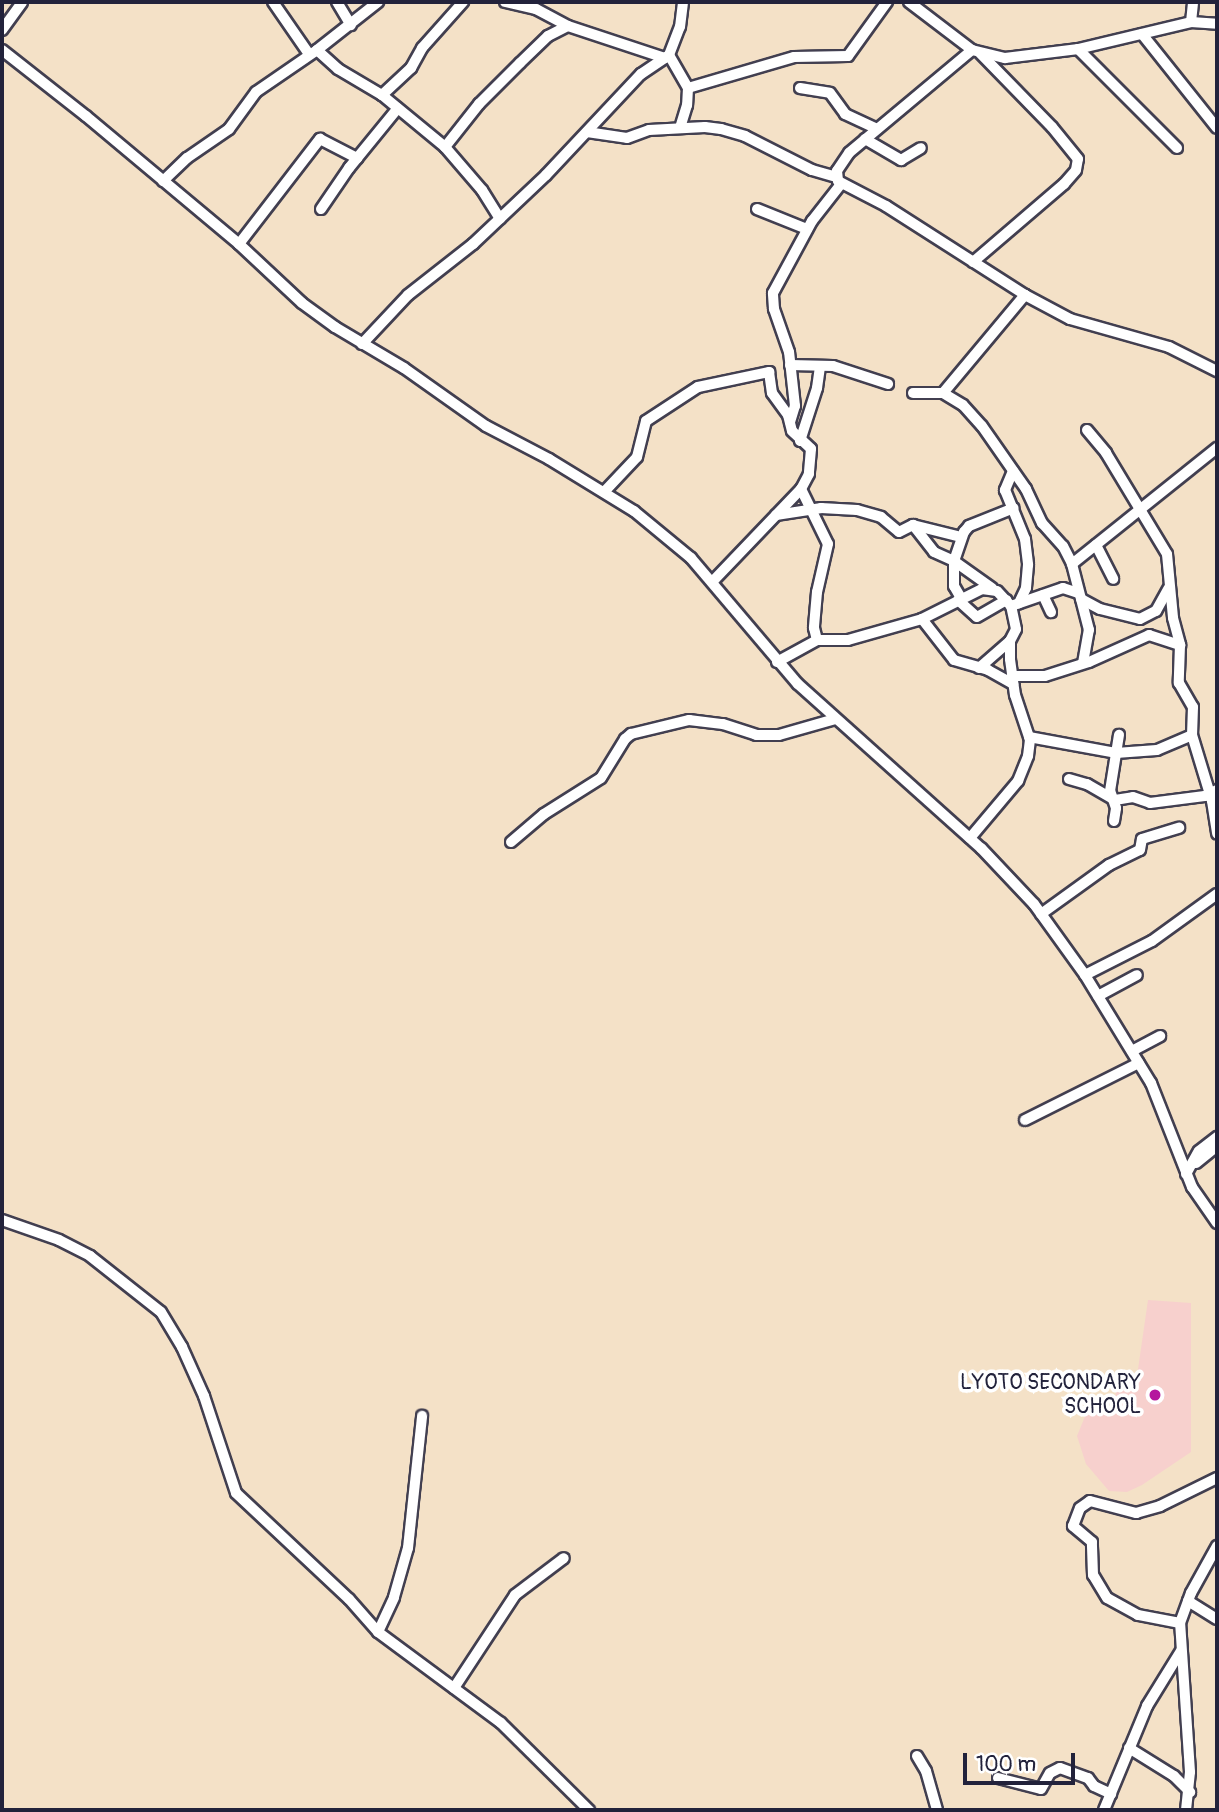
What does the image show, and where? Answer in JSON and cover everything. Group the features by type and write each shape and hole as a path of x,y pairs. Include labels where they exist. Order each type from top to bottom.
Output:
{"street":[{"path":"2,30 22,2"},
{"path":"273,2 313,52 382,95 444,147 482,190 500,219"},
{"path":"337,2 351,25"},
{"path":"163,181 187,158 229,129 256,92 351,25 378,2"},
{"path":"382,95 411,68 426,42 463,2"},
{"path":"505,2 538,6 568,26 667,56 688,88 687,105 680,128"},
{"path":"362,344 408,295 500,219 641,74 667,56 680,27 683,2"},
{"path":"688,88 794,57 848,55 887,2"},
{"path":"909,2 975,51 1052,127 1078,159 1076,170 1064,184 973,262"},
{"path":"1191,22 1194,2"},
{"path":"975,51 1005,58 1023,58 1078,49 1191,22 1217,24"},
{"path":"444,147 479,104 520,63 548,36 568,26"},
{"path":"1142,34 1217,128"},
{"path":"1078,49 1177,148"},
{"path":"2,50 239,244 302,303 362,344 404,368 486,426 604,492 669,537 713,581 777,662 835,719 970,838 1041,914 1085,975 1139,1063 1160,1101 1201,1202 1217,1223"},
{"path":"790,424 795,406 790,365 772,298 807,229 838,180 843,161 877,129 975,51"},
{"path":"800,89 829,92 845,114 877,129"},
{"path":"321,209 357,158 398,108"},
{"path":"587,132 627,138 649,130 680,128 705,127 734,132 838,180 886,206 1025,295 1070,319 1169,346 1217,371"},
{"path":"239,244 319,139 357,158"},
{"path":"865,139 901,160 921,148"},
{"path":"757,209 807,229"},
{"path":"943,393 1025,295"},
{"path":"790,365 833,366 888,384"},
{"path":"800,440 817,388 820,366"},
{"path":"604,492 637,457 646,421 698,387 769,372 772,393 788,415 800,440 812,451 809,474 801,489 713,581"},
{"path":"913,393 943,393 972,414 1026,489 1042,523 1063,546 1072,564 1089,635 1083,663"},
{"path":"1087,430 1106,453 1167,554 1172,618 1180,645 1178,683 1193,707 1192,735 1214,792 1217,834"},
{"path":"1072,564 1217,449"},
{"path":"1012,603 1026,589 1028,565 1025,540 1005,489 1013,471"},
{"path":"801,489 828,544 816,602 817,640"},
{"path":"1014,508 970,526 961,537 954,561 954,586 959,599 976,617 1012,603 1066,588 1108,612 1132,619 1145,618 1161,605 1170,584"},
{"path":"776,515 811,509 868,512 881,516 899,532 913,525 961,537"},
{"path":"913,525 930,548 954,561 1012,603 1016,629 1010,641 979,668"},
{"path":"1096,545 1113,579"},
{"path":"777,662 817,640 848,640 922,619 982,589 992,589"},
{"path":"1043,595 1051,612"},
{"path":"922,619 954,660 1012,680 1045,676 1149,635 1180,645"},
{"path":"970,838 1018,781 1028,756 1028,737 1012,680 1010,641"},
{"path":"511,842 544,814 601,778 625,739 631,734 689,720 723,724 768,736 835,719"},
{"path":"1111,798 1119,735"},
{"path":"1028,737 1116,753 1157,750 1192,735"},
{"path":"1069,779 1095,788 1111,798 1116,808 1114,821"},
{"path":"1111,798 1133,797 1155,803 1214,792"},
{"path":"1041,914 1109,865 1140,850 1142,839 1179,828"},
{"path":"1085,975 1152,941 1217,894"},
{"path":"1098,996 1137,975"},
{"path":"1132,1051 1160,1036"},
{"path":"1025,1120 1139,1063"},
{"path":"1188,1171 1199,1151 1217,1137"},
{"path":"1188,1171 1217,1146"},
{"path":"2,1220 60,1240 90,1256 161,1312 182,1347 204,1396 236,1493 349,1599 378,1632 501,1723 589,1810"},
{"path":"378,1632 394,1597 408,1548 422,1416"},
{"path":"1180,1623 1138,1615 1107,1598 1093,1576 1092,1542 1073,1526 1080,1508 1090,1500 1136,1513 1160,1506 1217,1478"},
{"path":"1186,1810 1190,1792 1180,1623 1188,1601 1217,1546"},
{"path":"454,1688 515,1595 564,1558"},
{"path":"1188,1601 1217,1619"},
{"path":"1104,1810 1147,1706 1181,1651"},
{"path":"1129,1748 1174,1776 1190,1792"},
{"path":"917,1756 926,1771 937,1810"},
{"path":"998,1778 1041,1789 1050,1773 1060,1768 1088,1778 1094,1786 1111,1794"}],"shaded area":[{"name":"LYOTO SECONDARY SCHOOL","path":"1148,1300 1191,1303 1191,1452 1142,1485 1127,1492 1109,1491 1086,1464 1077,1436 1086,1414 1112,1411 1120,1375 1137,1376"}],"place":[{"name":"LYOTO SECONDARY SCHOOL","path":"1155,1395"}]}
